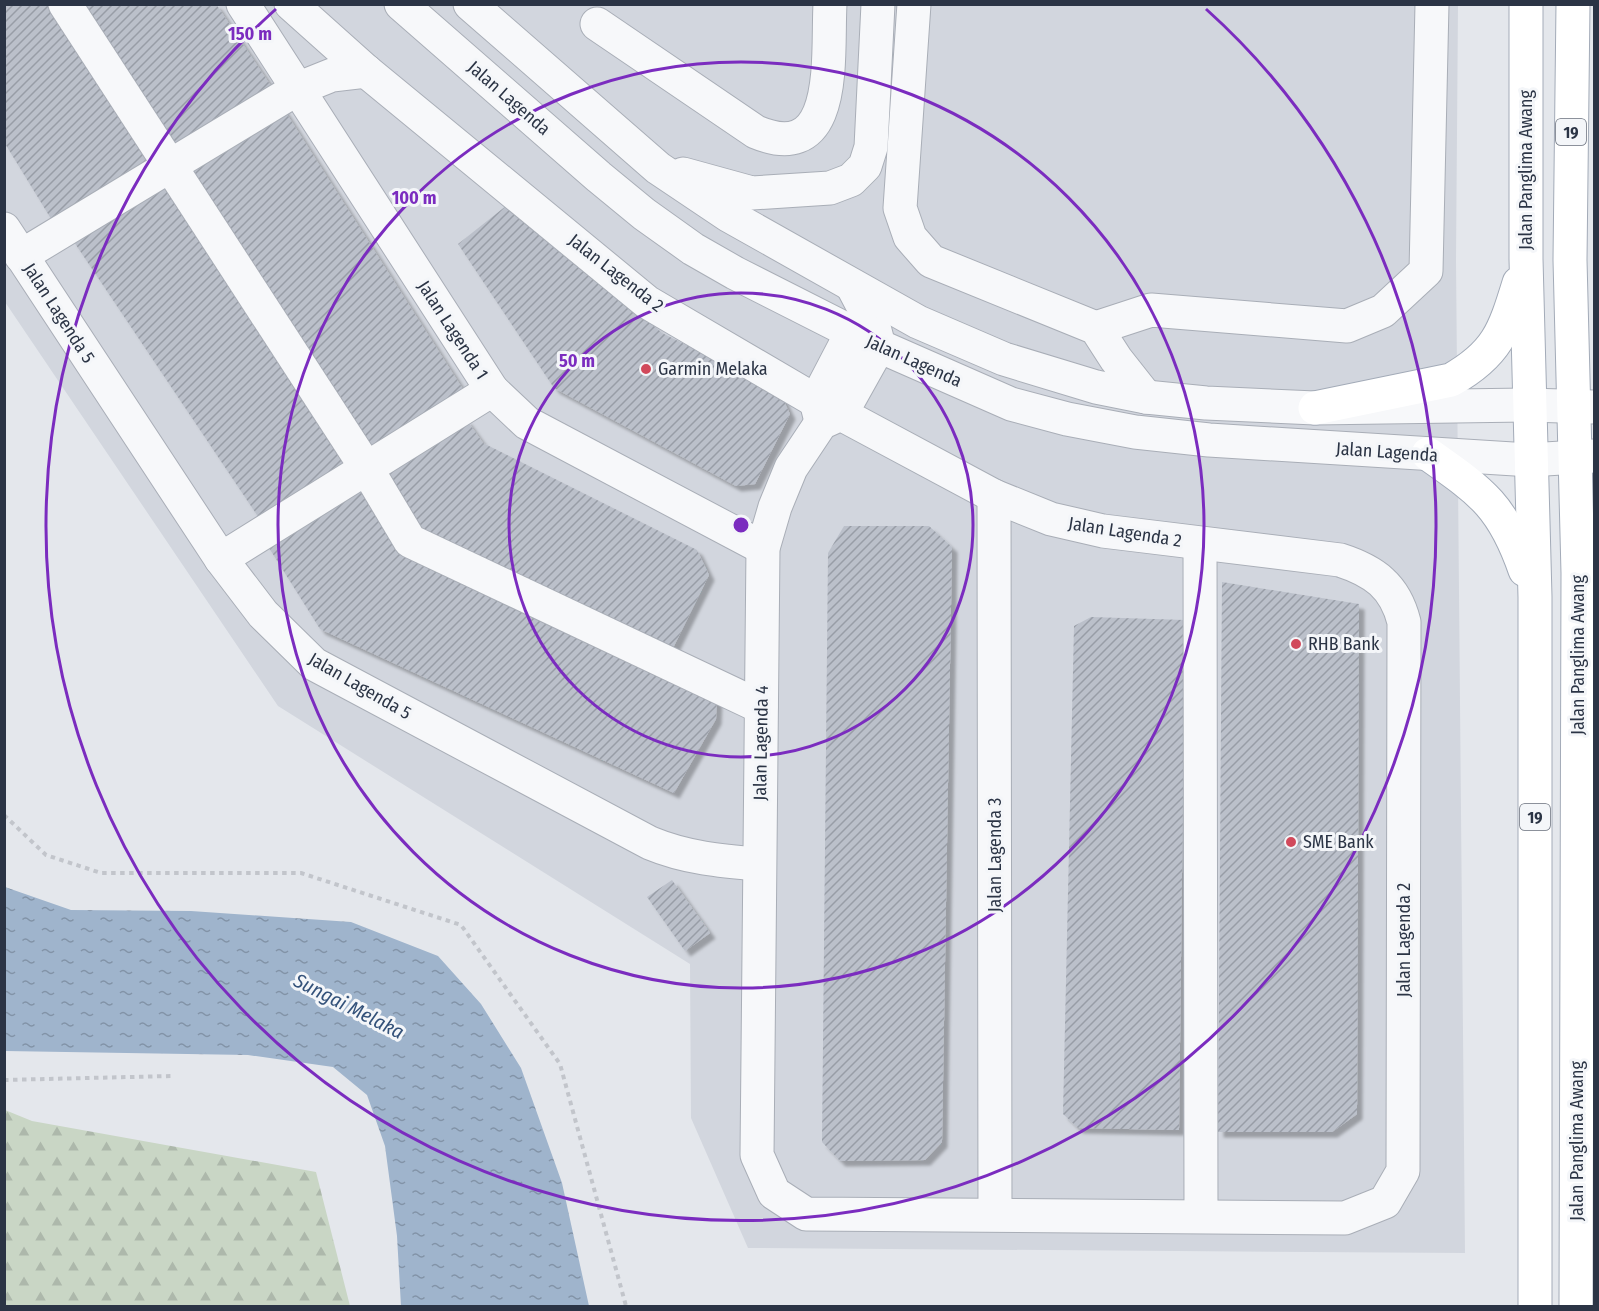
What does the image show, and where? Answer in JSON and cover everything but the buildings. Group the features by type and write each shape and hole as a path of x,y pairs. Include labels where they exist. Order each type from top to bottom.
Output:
{"main road":[{"name":"Jalan Panglima Awang","path":"1526,4 1526,259 1534,597 1535,1306"},
{"name":"Jalan Panglima Awang","path":"1573,4 1570,260 1584,407 1584,457 1578,573 1576,1306"},
{"path":"1315,408 1451,380 1469,370 1485,358 1498,338 1509,315 1526,259"},
{"path":"1570,260 1594,317"},
{"path":"1428,454 1493,504 1513,536 1534,597"},
{"path":"1578,573 1594,542"}],"street":[{"path":"65,4 168,166 367,469 410,541 761,707"},
{"name":"Jalan Lagenda 1","path":"243,4 492,390 527,423 764,548"},
{"name":"Jalan Lagenda 2","path":"291,4 366,71 647,302 826,412 994,496 1051,519 1103,531 1340,560 1360,567 1382,581 1398,600 1404,622 1403,1171 1384,1202 1345,1218 1201,1216"},
{"name":"Jalan Lagenda","path":"401,4 644,214 735,273 1011,404 1066,419 1135,432 1209,440 1529,460 1584,457"},
{"name":"Jalan Lagenda","path":"470,4 658,168 728,215 918,322 1004,358 1096,387 1146,397 1206,403 1315,408 1529,405 1584,407"},
{"path":"597,24 756,132 769,138 791,139 804,136 815,125 824,101 830,4"},
{"path":"658,168 752,192 831,188 851,180 864,166 871,147 878,4"},
{"path":"914,4 900,208 910,237 931,261 1096,328 1146,397"},
{"path":"1096,328 1151,310 1347,326 1383,311 1426,271 1432,4"},
{"path":"13,242 168,166 297,88 332,75 366,71"},
{"name":"Jalan Lagenda 5","path":"13,242 221,559 263,614 314,664 650,843 696,858 759,864"},
{"path":"853,287 868,335 918,322"},
{"name":"Jalan Lagenda 4","path":"868,335 826,412 791,468 775,507 764,548 757,1155 774,1193 806,1214 995,1214"},
{"path":"221,559 492,390"},
{"name":"Jalan Lagenda 3","path":"994,496 995,1214"},
{"path":"995,1214 1201,1216 1200,544"}],"path":[{"path":"4,815 46,855 101,873 301,873 461,925 560,1064 626,1306"},
{"path":"4,1080 172,1076"}],"shaded area":[{"path":"4,5 1458,5 1456,261 1465,1253 748,1248 691,1118 690,964 278,706 5,302"}],"green space":[{"path":"5,1110 32,1121 316,1172 350,1306 5,1306"}],"water":[{"name":"Sungai Melaka","path":"5,887 71,910 191,911 351,922 438,956 481,1004 521,1068 562,1183 589,1306 401,1306 397,1236 385,1146 367,1095 333,1067 248,1055 5,1051"}],"place":[{"name":"Garmin Melaka","path":"646,369"},
{"name":"RHB Bank","path":"1296,644"},
{"name":"SME Bank","path":"1291,842"}]}
